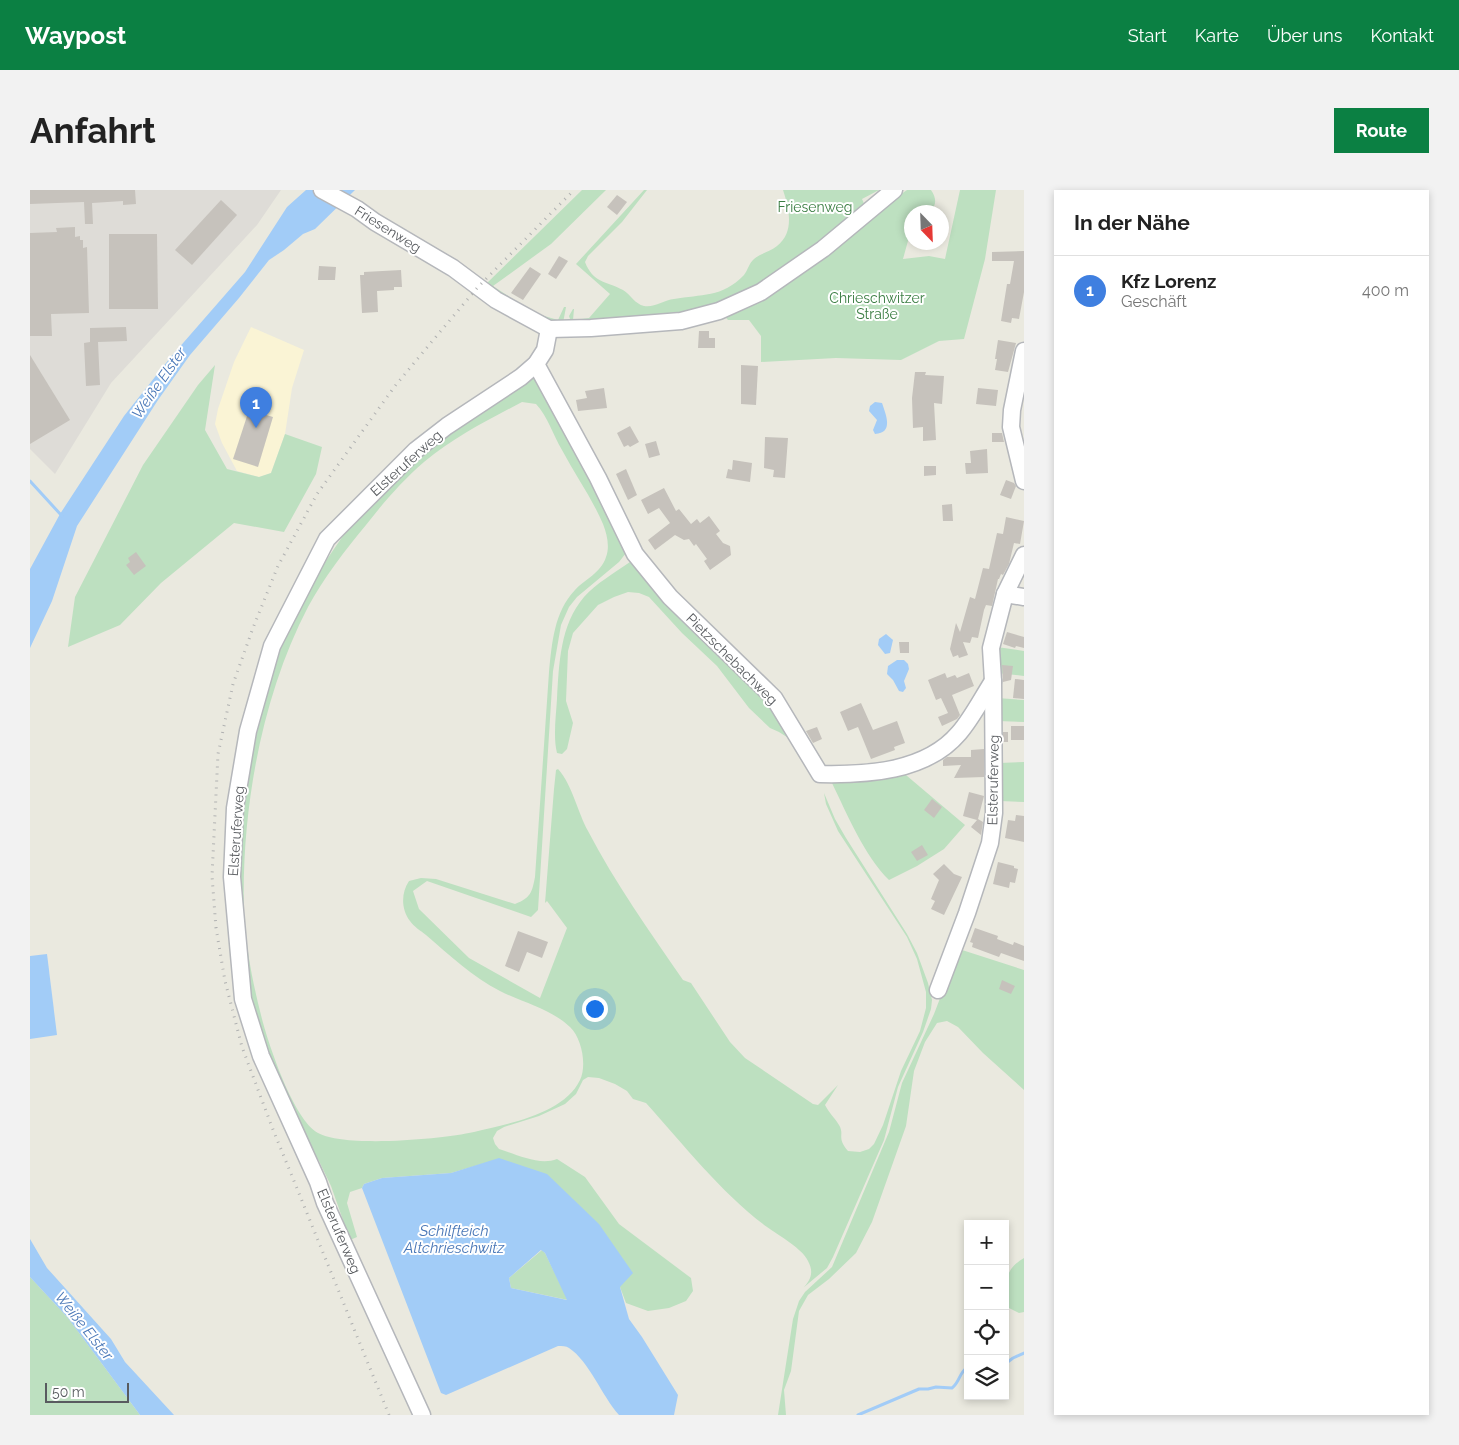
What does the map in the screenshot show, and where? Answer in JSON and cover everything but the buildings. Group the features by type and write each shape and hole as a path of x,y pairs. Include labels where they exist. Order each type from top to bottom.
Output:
{"street":[{"name":"Friesenweg","path":"322,190 357,209 453,268 496,300 549,329"},
{"path":"549,329 681,322 719,311 761,292 823,249 894,190"},
{"name":"Elsteruferweg","path":"422,1415 333,1222 318,1182 261,1056 243,999 232,877 235,808 248,731 272,646 327,538 416,450 447,426 521,377 536,364 545,350 549,329"},
{"path":"1024,351 1012,410 1011,428 1024,481"},
{"name":"Pietzschebachweg","path":"536,364 606,494 635,554 670,597 774,698 820,774 856,774 879,771 912,764 925,759 943,749 960,732 993,681"},
{"name":"Elsteruferweg","path":"938,990 968,913 990,843 994,812 991,648 1005,594 1024,555"},
{"path":"1005,594 1024,597"}],"shaded area":[{"path":"30,190 281,190 257,225 111,383 55,474 30,449"},
{"path":"251,327 304,350 292,388 285,434 271,473 259,477 237,471 222,443 215,424 218,409 234,362"}],"green space":[{"path":"582,190 606,190 551,244 493,286 534,313 558,320 564,307 566,307 563,323 560,324 537,317 486,284"},
{"name":"Chrieschwitzer Straße","path":"644,190 647,190 622,222 588,256 585,262 596,278 623,290 638,303 648,306 670,300 711,294 728,288 736,282 744,275 752,261 777,246 783,240 789,220 783,190 879,190 862,199 866,208 894,199 907,190 931,190 934,196 934,205 904,205 905,250 903,259 929,256 945,259 947,250 949,250 949,241 960,190 996,190 985,259 964,339 939,341 901,360 836,358 761,362 761,336 749,320 728,320 716,307 665,319 571,322 569,316 573,309 573,320 589,318 610,294 576,264"},
{"path":"215,365 205,430 227,469 259,477 271,473 285,434 322,447 316,474 284,532 234,523 161,583 120,625 68,647 75,597 143,465 198,385"},
{"path":"535,373 625,546 626,553 619,562 577,597 569,607 561,625 553,671 538,910 531,917 427,881 413,891 419,909 469,958 540,998 567,928 547,901 545,903 554,789 556,770 558,769 571,790 584,824 621,888 683,980 691,983 730,1042 745,1058 813,1104 818,1105 838,1085 825,1105 841,1128 841,1139 844,1146 848,1151 860,1152 869,1149 874,1144 883,1125 901,1071 920,1031 926,1008 926,992 917,959 907,937 838,831 826,804 824,793 835,819 846,838 917,953 928,983 932,1000 931,1009 923,1032 898,1087 884,1140 833,1257 827,1268 803,1288 810,1279 811,1272 810,1265 805,1256 734,1200 646,1103 633,1099 627,1091 599,1078 588,1077 583,1080 576,1094 565,1104 539,1116 497,1131 493,1138 495,1144 499,1149 535,1160 550,1161 557,1159 585,1177 619,1224 691,1278 693,1291 686,1301 669,1308 648,1311 626,1303 620,1287 499,1159 451,1173 382,1178 364,1184 362,1188 350,1192 347,1203 357,1237 350,1240 331,1186 319,1161 306,1142 271,1067 249,1003 241,930 238,832 250,743 281,643 321,568 349,527 407,463","holes":["522,402 536,404 547,420 599,514 606,532 608,545 604,563 568,599 555,628 549,672 533,887 528,897 515,904 436,879 421,878 409,881 403,901 407,916 413,925 452,958 500,991 554,1015 570,1027 578,1038 582,1052 582,1074 572,1092 561,1101 533,1116 518,1121 460,1135 440,1137 394,1141 331,1138 318,1133 309,1125 300,1114 284,1081 262,1019 248,953 244,913 246,835 257,756 266,717 292,642 308,607 335,564 386,500 424,462 459,437"]},
{"path":"630,562 636,562 775,708 790,739 770,728 749,708 717,666 682,633 649,597 639,593 628,592 598,605 573,633 568,651 566,701 573,723 567,749 562,754 557,753 555,733 559,672 565,632 576,608 584,597"},
{"path":"997,647 1024,651 1024,676 997,673"},
{"path":"997,698 1024,700 1024,722 998,721"},
{"path":"1024,762 1024,802 1000,801 999,763"},
{"path":"900,770 965,825 944,849 917,866 889,880 864,846 832,783 835,778"},
{"path":"959,949 1024,970 1024,1090 983,1053 958,1027 947,1021 937,1023 925,1042 914,1071 906,1126 872,1222 856,1253 829,1279 808,1295 799,1311 791,1371 784,1390 786,1415 778,1415 793,1319 799,1301 805,1292 832,1267 889,1132 902,1083 934,1014"},
{"path":"542,1250 568,1300 511,1288 509,1278"},
{"path":"1024,1258 1024,1312 1019,1313 1009,1308 1009,1273"},
{"path":"30,1277 68,1318 140,1415 30,1415"}],"water":[{"name":"Weiße Elster","path":"306,190 355,190 315,229 303,234 269,260 190,355 158,400 77,526 52,601 30,648 30,569 60,514 124,416 170,358 245,272 287,207"},
{"path":"875,402 882,403 887,427 881,433 875,434 873,430 877,420 869,411 870,406"},
{"path":"886,634 893,640 890,653 885,654 878,645 879,639"},
{"path":"897,660 904,660 908,664 909,669 904,681 906,688 903,692 899,691 887,674 888,666"},
{"path":"47,954 57,1035 30,1039 30,956"},
{"name":"Schilfteich Altchrieschwitz","path":"499,1158 547,1174 599,1224 633,1273 620,1287 629,1319 678,1395 674,1415 619,1415 583,1361 569,1348 562,1346 558,1346 446,1395 441,1393 362,1188 364,1184 382,1178 451,1173","holes":["541,1250 545,1253 567,1300 511,1288 509,1278"]},
{"name":"Weiße Elster","path":"30,1239 47,1268 111,1339 125,1362 174,1415 140,1415 68,1318 30,1277"}],"waterway":[{"path":"30,481 62,516"},
{"path":"1009,1361 1024,1353"},
{"path":"858,1415 919,1389 952,1388 964,1371"}],"railway":[{"path":"389,1415 272,1127 242,1047 225,981 216,928 212,876 218,754 233,684 253,628 278,566 317,494 395,386 434,339 478,287 574,190"}],"place":[{"name":"Kfz Lorenz","path":"256,428"}]}
